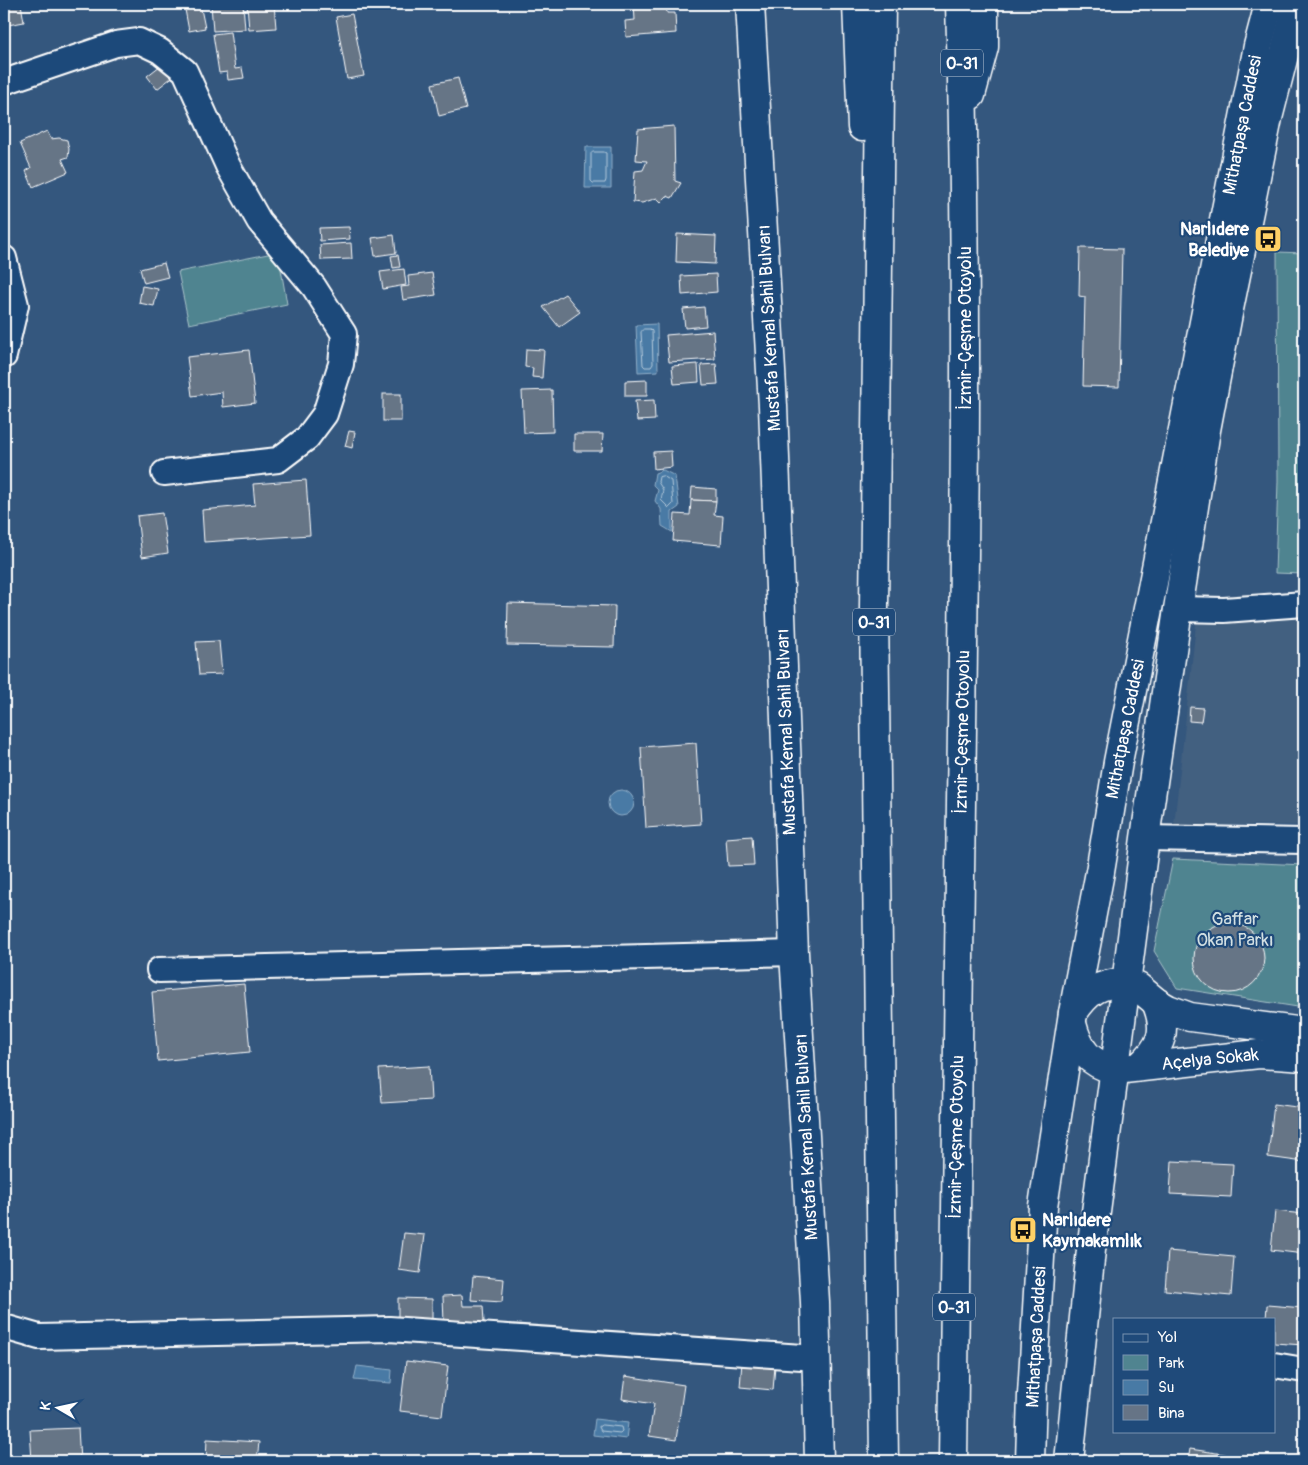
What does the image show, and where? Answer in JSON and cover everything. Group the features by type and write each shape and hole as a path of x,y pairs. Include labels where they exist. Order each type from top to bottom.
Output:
{"main road":[{"name":"Mustafa Kemal Sahil Bulvarı","path":"750,4 773,406 794,953 815,1302 819,1461"},
{"path":"857,4 861,90 874,607"},
{"name":"O-31","path":"881,4 874,607 884,1461"},
{"name":"İzmir-Çeşme Otoyolu","path":"953,1461 966,508 964,123 960,4"},
{"path":"964,123 984,47 984,4"},
{"name":"Mithatpaşa Caddesi","path":"1030,1461 1032,1395 1044,1206 1072,1018 1100,872 1118,762 1193,372 1268,4"},
{"name":"Mithatpaşa Caddesi","path":"1070,1461 1091,1250 1128,1068 1126,983 1178,609 1206,430 1228,314 1268,118 1297,4"},
{"path":"1126,983 1114,982 1102,986 1082,1000 1072,1018 1076,1038 1090,1059 1102,1066 1128,1068 1153,1054 1160,1043 1162,1029 1161,1015 1156,1002"},
{"name":"Açelya Sokak","path":"1126,983 1138,987 1168,1009 1190,1017 1304,1032"},
{"name":"Açelya Sokak","path":"1128,1068 1258,1054 1304,1057"}],"street":[{"path":"4,82 116,44 139,41 160,51 185,70 228,166 259,221 314,287 344,334 341,364 325,414 308,438 278,460 164,473"},
{"path":"4,258 16,305 4,356"},
{"path":"1178,609 1224,610 1304,604"},
{"path":"1145,838 1304,841"},
{"path":"159,970 794,953"},
{"path":"4,1327 39,1338 389,1330 817,1358"},
{"path":"1276,1365 1304,1370"}],"shaded area":[{"path":"1304,613 1304,825 1174,825 1197,616"}],"green space":[{"path":"278,252 287,304 189,324 178,272"},
{"path":"1277,252 1304,253 1304,574 1275,573 1278,481"},
{"name":"Gaffar Okan Parkı","path":"1173,859 1304,865 1304,1008 1177,988 1154,951"}],"water":[{"path":"586,147 611,147 611,188 585,188"},
{"path":"657,324 658,371 638,372 636,325"},
{"path":"663,470 675,476 679,507 672,512 672,532 662,526 661,509 655,501 658,490 653,485 655,473"},
{"path":"621,790 630,794 634,803 630,812 621,816 612,812 608,803 612,794"},
{"path":"357,1366 392,1370 391,1383 354,1380"},
{"path":"595,1419 628,1423 626,1439 593,1435"}],"building":[{"path":"5,4 21,4 24,22 8,25"},
{"path":"184,4 200,4 205,28 189,31"},
{"path":"211,4 243,4 245,29 213,31"},
{"path":"247,4 274,4 276,28 249,30"},
{"path":"634,4 666,4 667,13 675,13 676,33 626,37 625,21 635,20"},
{"path":"352,14 364,76 347,79 336,17"},
{"path":"230,32 235,69 242,68 244,78 228,80 227,72 219,73 213,34"},
{"path":"165,62 175,75 157,89 147,76"},
{"path":"458,78 466,109 439,116 432,84"},
{"path":"674,126 675,181 681,183 672,198 667,196 661,202 657,198 642,203 633,202 635,171 643,170 647,161 636,160 638,129"},
{"path":"47,131 51,139 67,140 68,157 62,159 68,172 33,187 26,171 31,168 20,143"},
{"path":"1304,173 1304,202 1301,189"},
{"path":"349,227 350,239 320,241 319,228"},
{"path":"677,234 716,236 715,264 676,262"},
{"path":"394,235 396,253 375,256 372,238"},
{"path":"351,243 352,259 321,260 320,245"},
{"path":"1080,248 1122,249 1119,387 1083,386 1085,297 1079,296"},
{"path":"398,255 400,267 393,268 391,256"},
{"path":"164,263 168,277 144,283 140,269"},
{"path":"404,269 406,285 383,289 380,272"},
{"path":"432,273 436,295 403,300 401,287 409,286 408,276"},
{"path":"716,274 717,292 682,295 681,276"},
{"path":"142,286 158,289 154,306 139,303"},
{"path":"565,294 580,312 559,327 543,307"},
{"path":"704,307 706,326 685,328 683,309"},
{"path":"713,331 715,359 669,362 666,335"},
{"path":"526,349 544,350 542,378 532,377 533,368 525,367"},
{"path":"249,350 255,403 223,407 222,392 192,396 187,357"},
{"path":"698,364 699,382 674,384 672,366"},
{"path":"716,364 718,384 703,385 701,365"},
{"path":"647,380 647,396 625,396 625,381"},
{"path":"552,390 553,432 524,433 522,391"},
{"path":"383,394 401,394 401,421 383,421"},
{"path":"654,400 655,420 637,421 635,401"},
{"path":"349,431 355,432 352,448 345,446"},
{"path":"574,434 603,434 602,451 574,451"},
{"path":"671,451 672,467 654,469 653,452"},
{"path":"306,480 310,535 204,542 202,510 255,505 253,484"},
{"path":"692,487 716,489 716,501 691,500"},
{"path":"691,500 716,501 714,515 723,516 721,545 673,541 675,514 690,515"},
{"path":"162,513 168,553 142,557 137,516"},
{"path":"508,603 615,606 614,647 507,645"},
{"path":"219,641 222,674 199,675 196,642"},
{"path":"1190,707 1203,708 1201,722 1189,721"},
{"path":"696,743 701,824 646,828 641,747"},
{"path":"752,836 754,865 728,866 726,838"},
{"path":"1229,923 1242,926 1254,933 1261,945 1264,958 1261,971 1254,983 1242,990 1229,993 1216,990 1204,983 1197,971 1194,958 1197,945 1204,933 1216,926"},
{"path":"244,984 250,1052 158,1061 152,992"},
{"path":"429,1066 431,1100 382,1103 379,1069"},
{"path":"1274,1104 1304,1108 1304,1162 1268,1157"},
{"path":"1172,1161 1233,1164 1231,1197 1170,1194"},
{"path":"1275,1211 1304,1214 1304,1254 1271,1250"},
{"path":"404,1233 425,1235 420,1273 399,1270"},
{"path":"1168,1251 1234,1257 1231,1296 1165,1290"},
{"path":"473,1276 504,1279 502,1302 471,1300"},
{"path":"462,1295 463,1306 483,1306 484,1322 444,1323 443,1296"},
{"path":"398,1298 432,1299 432,1325 398,1325"},
{"path":"1267,1305 1304,1308 1304,1345 1276,1343 1276,1318 1266,1318"},
{"path":"406,1361 448,1366 442,1416 400,1411"},
{"path":"742,1362 775,1366 773,1390 740,1387"},
{"path":"625,1376 684,1385 676,1440 649,1436 654,1404 622,1399"},
{"path":"4,1420 7,1420 9,1461 4,1461"},
{"path":"78,1428 80,1461 32,1461 30,1430"},
{"path":"207,1439 259,1442 257,1461 206,1461"},
{"path":"1190,1449 1263,1460 1188,1461"}],"place":[{"name":"Narlıdere Belediye","path":"1268,239"},
{"name":"Narlıdere Kaymakamlık","path":"1023,1230"}]}
